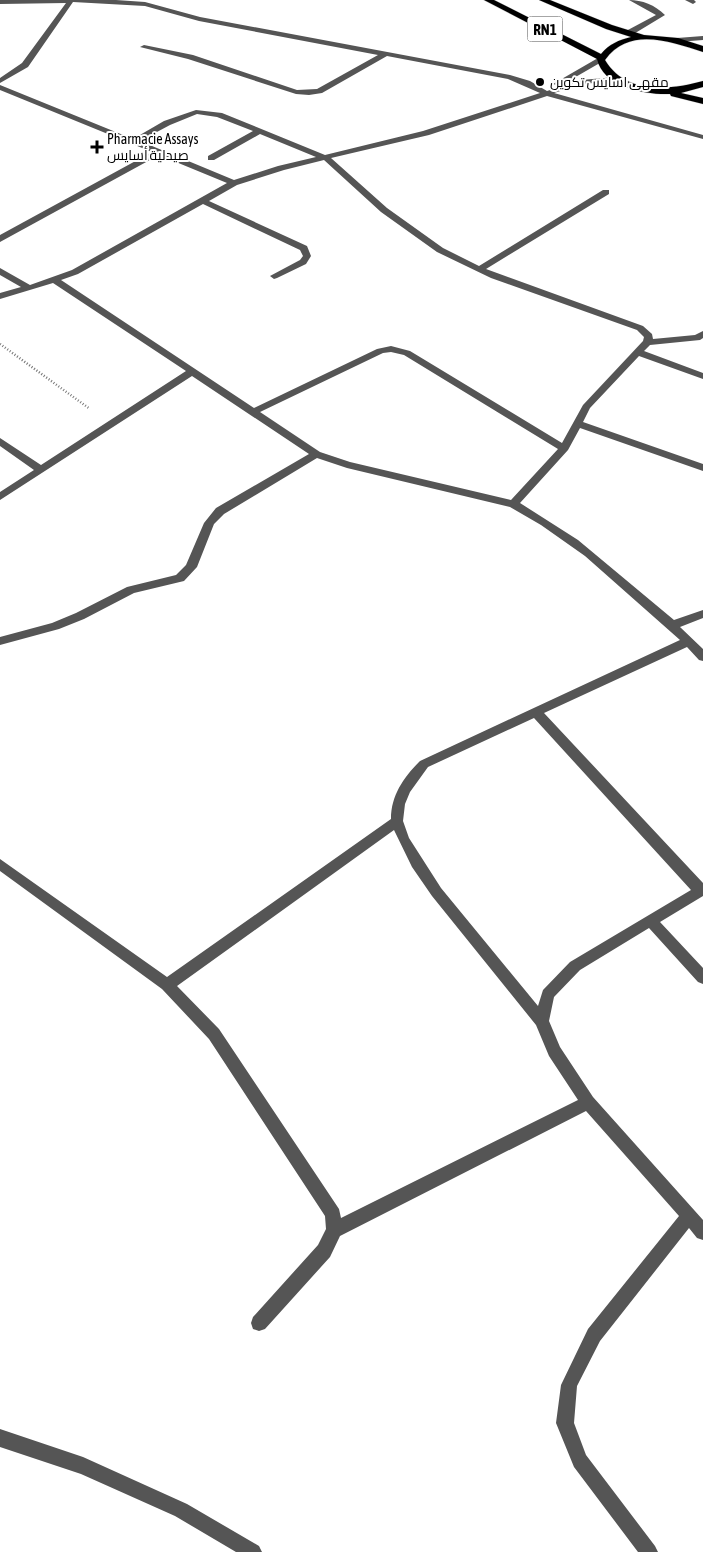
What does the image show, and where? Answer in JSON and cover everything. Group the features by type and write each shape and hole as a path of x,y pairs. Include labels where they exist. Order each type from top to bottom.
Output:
{"highway":[{"name":"RN1","path":"488,0 602,59"},
{"name":"RN1","path":"543,0 643,38"},
{"name":"RN1","path":"703,49 677,40 643,38 623,41 609,48 602,59 604,69 616,78 634,86 703,101"},
{"name":"RN1","path":"663,91 682,90 703,84"}],"street":[{"path":"0,81 25,65 71,0"},
{"path":"0,2 71,0 145,4 199,19 261,29 510,77 528,83 545,93 703,137"},
{"path":"629,33 661,15 656,10 632,0"},
{"path":"677,40 703,38"},
{"path":"144,47 190,57 296,92 308,93 319,91 385,54"},
{"path":"545,93 572,75 602,59"},
{"path":"0,296 55,280 75,272 234,183 280,168 426,133 581,82 616,78"},
{"path":"0,87 234,183"},
{"path":"133,142 167,123 196,112 219,115 326,158 384,210 440,250 480,269 551,298 593,310 640,328 649,336 647,342 586,407 564,448 513,504"},
{"path":"211,158 258,132"},
{"path":"0,239 158,152"},
{"path":"480,269 606,192"},
{"path":"201,200 304,248 307,256 303,262 274,276"},
{"path":"0,271 29,288"},
{"path":"55,280 316,454 347,465 513,504 537,517 580,545 673,625 703,657"},
{"path":"647,342 697,338 703,334"},
{"path":"252,412 380,351 391,349 407,352 564,448"},
{"path":"638,352 703,376"},
{"path":"0,497 193,371"},
{"path":"578,424 703,468"},
{"path":"0,441 41,470"},
{"path":"0,641 55,626 80,616 130,590 180,578 191,567 209,522 220,511 316,454"},
{"path":"673,625 703,614"},
{"path":"689,641 424,764 408,781 399,802 397,821 402,840 438,892 542,1022 554,1051 588,1102 703,1232"},
{"path":"536,712 701,890 575,966 548,994 542,1022"},
{"path":"167,985 397,821"},
{"path":"0,864 167,985 214,1034 323,1195 333,1214 334,1230 324,1251 259,1323"},
{"path":"651,921 703,978"},
{"path":"334,1230 588,1102"},
{"path":"649,1552 580,1461 565,1423 569,1385 594,1335 689,1216"},
{"path":"0,1438 83,1466 163,1502 253,1552"}],"path":[{"path":"0,344 111,424"}],"place":[{"name":"مقهى اسايس تكوين","path":"540,82"},
{"name":"Pharmacie Assays صيدلية أسايس","path":"97,147"}]}
